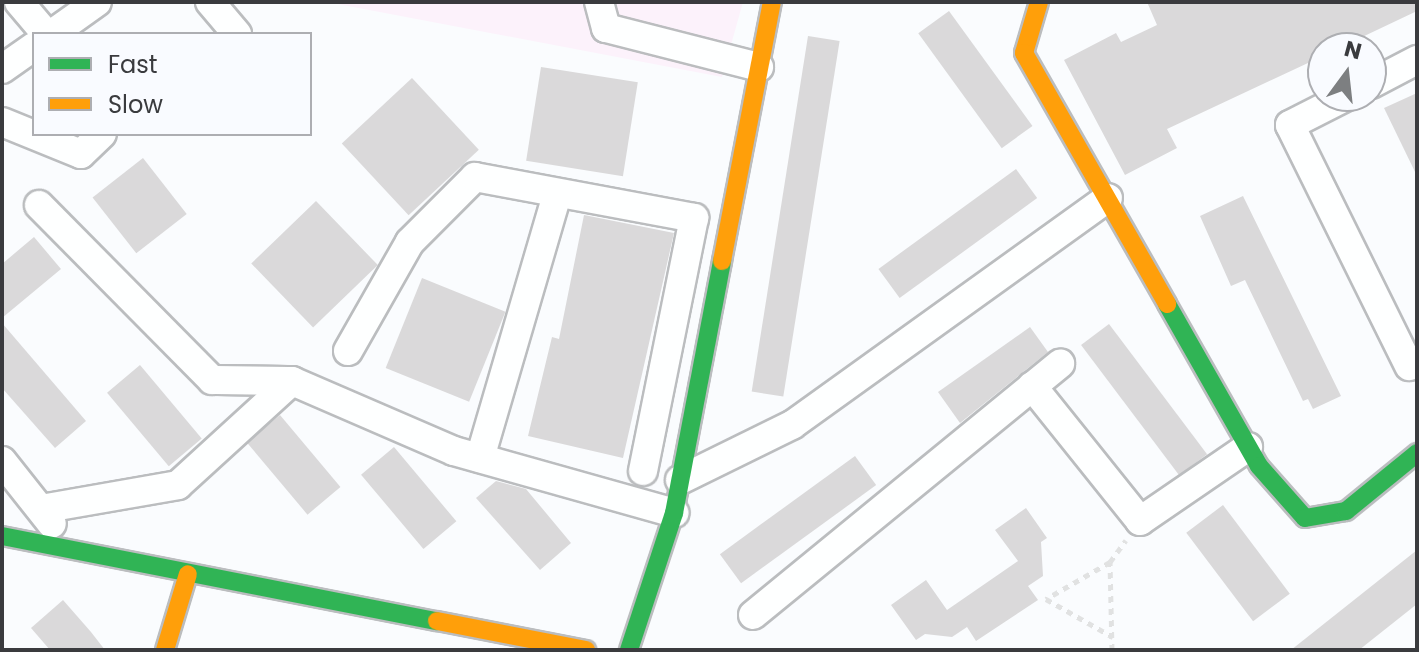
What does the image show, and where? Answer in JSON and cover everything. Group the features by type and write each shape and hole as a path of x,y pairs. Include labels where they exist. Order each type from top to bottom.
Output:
{"street":[{"path":"19,2 44,32"},
{"path":"55,32 97,2"},
{"path":"210,2 235,32"},
{"path":"599,2 606,28 759,67"},
{"path":"629,650 674,513 772,2"},
{"path":"1039,2 1024,53 1248,447 1305,518 1346,511 1417,453"},
{"path":"2,69 32,48"},
{"path":"1387,76 1417,60"},
{"path":"1316,112 1290,125 1409,366"},
{"path":"2,122 32,134"},
{"path":"37,136 81,154 100,136"},
{"path":"348,351 410,242 475,177 557,195 694,218 643,471"},
{"path":"480,458 557,195"},
{"path":"680,480 792,425 1108,198"},
{"path":"39,205 212,380 292,381 480,458 674,513"},
{"path":"753,615 1060,364"},
{"path":"41,509 178,485 292,381"},
{"path":"1032,386 1140,521 1248,447"},
{"path":"2,461 73,550"},
{"path":"2,536 586,650"},
{"path":"165,650 188,574"}],"path":[{"path":"1113,637 1046,599 1110,562 1140,521"},
{"path":"1110,562 1112,650"}],"shaded area":[{"path":"327,2 743,2 722,77"}],"building":[{"path":"1147,2 1417,2 1417,11 1373,32 1307,32 1307,63 1167,129 1177,148 1125,175 1064,60 1116,33 1121,42 1157,25"},
{"path":"949,11 1032,126 1002,148 918,33"},
{"path":"808,36 840,41 783,397 752,392"},
{"path":"541,67 638,82 623,176 526,161"},
{"path":"412,78 479,150 409,215 342,143"},
{"path":"1417,93 1417,176 1386,112 1387,107"},
{"path":"143,158 187,214 136,253 93,197"},
{"path":"1016,169 1037,198 900,298 878,269"},
{"path":"1243,196 1341,396 1313,409 1308,399 1303,401 1245,280 1231,286 1200,216"},
{"path":"316,201 378,265 313,328 251,264"},
{"path":"584,215 674,233 623,458 528,436 552,337 559,339"},
{"path":"34,237 61,269 2,318 2,264"},
{"path":"422,278 505,312 469,402 386,368"},
{"path":"2,323 86,421 55,448 2,388"},
{"path":"1109,324 1207,454 1179,475 1081,345"},
{"path":"1030,327 1048,352 960,423 938,392"},
{"path":"140,365 202,439 169,466 107,393"},
{"path":"280,415 340,487 307,515 247,443"},
{"path":"394,447 456,521 423,549 361,475"},
{"path":"855,456 876,485 741,583 720,554"},
{"path":"496,481 526,489 571,543 540,570 476,498"},
{"path":"1223,505 1290,594 1253,621 1186,533"},
{"path":"1026,508 1047,538 1041,542 1043,576 1028,586 1038,600 976,641 967,627 952,637 925,634 916,640 891,605 926,580 947,610 1018,561 995,530"},
{"path":"1417,550 1417,604 1359,650 1291,650"},
{"path":"63,600 105,650 50,650 31,628"}],"traffic: fast":[{"path":"629,650 674,513 722,261"},
{"path":"1167,304 1259,466 1305,518 1346,511 1417,453"},
{"path":"2,536 437,621"}],"traffic: slow":[{"path":"722,261 772,2"},
{"path":"1039,2 1024,53 1167,304"},
{"path":"165,650 188,574"},
{"path":"437,621 586,650"}]}
